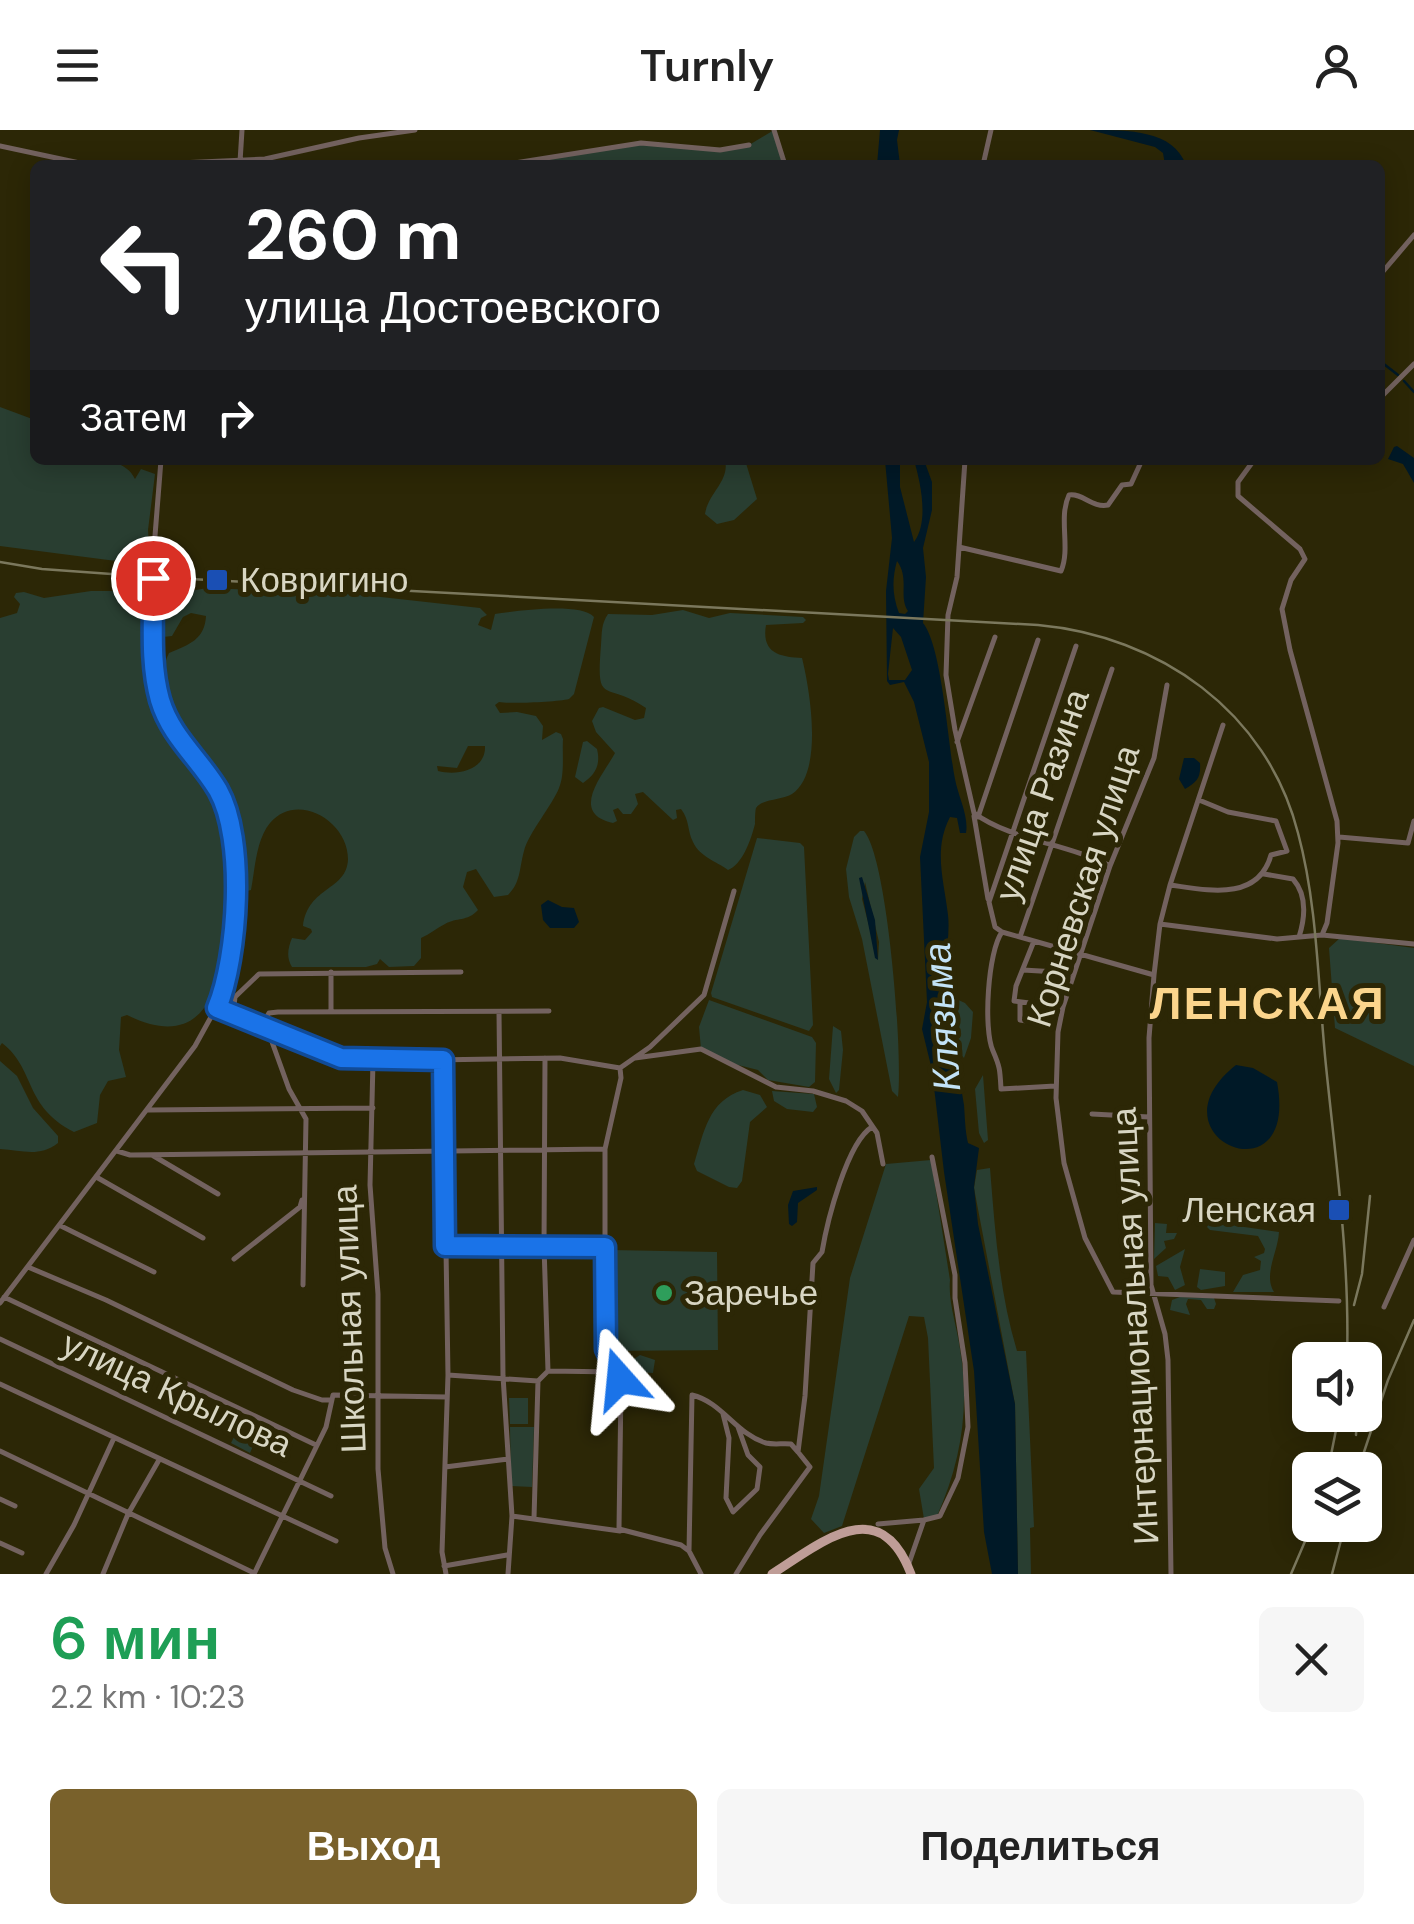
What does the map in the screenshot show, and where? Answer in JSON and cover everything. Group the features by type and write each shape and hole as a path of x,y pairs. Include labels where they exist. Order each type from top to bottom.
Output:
{"main road":[{"path":"772,1574 827,1540 860,1528 887,1535 900,1548 910,1570"}],"street":[{"path":"240,160 242,130"},
{"path":"256,160 415,130"},
{"path":"774,130 783,160"},
{"path":"984,160 991,130"},
{"path":"535,160 662,142 671,147 720,150 749,144"},
{"path":"0,146 66,160"},
{"path":"1385,269 1414,235"},
{"path":"1385,393 1414,364"},
{"path":"162,465 153,561 156,682 175,735 217,789 232,834 234,942 217,1008 195,1046 2,1300 316,1444"},
{"path":"964,465 946,674 957,742 976,815 994,926 1020,938 1154,976"},
{"path":"959,548 1061,571 1066,536 1064,506 1069,496 1076,494 1095,506 1108,505 1122,485 1130,486 1140,465"},
{"path":"1250,465 1238,482 1238,496 1300,548 1306,560 1285,594 1282,609 1339,837 1322,935"},
{"path":"957,742 995,637"},
{"path":"976,815 1038,640"},
{"path":"988,902 1076,646"},
{"name":"улица Разина","path":"1020,938 1112,669"},
{"name":"Корневская улица","path":"1153,1293 1114,1292 1102,1276 1070,1192 1056,1086 1062,1006 1110,866 1154,758 1168,685"},
{"name":"Интернациональная улица","path":"1171,1574 1168,1360 1153,1293 1149,1038 1160,924 1224,726"},
{"path":"1199,800 1228,812 1276,821 1287,851 1271,855 1264,874"},
{"path":"976,815 1088,854 1110,866"},
{"path":"1339,837 1408,843 1414,821"},
{"path":"1170,885 1228,892 1264,874 1293,880 1300,888 1304,922 1299,937"},
{"path":"620,1068 704,995 734,891"},
{"path":"1160,924 1277,939 1322,935 1414,944"},
{"path":"1002,932 994,947 988,977 992,1050 1000,1063 1001,1089 1056,1086"},
{"path":"1034,942 1014,1002 1062,1006"},
{"path":"1023,970 1074,972"},
{"path":"331,972 331,1012"},
{"path":"233,1014 235,997 259,974 461,972"},
{"path":"1020,1004 1020,1020 1047,1024 1051,1006"},
{"path":"217,1008 341,1058 545,1058 620,1068"},
{"path":"303,1286 303,1111 288,1089 265,1025 266,1015 549,1011"},
{"path":"499,1012 503,1376 512,1516 508,1574"},
{"path":"1049,1020 1059,1022"},
{"path":"636,1058 701,1049 776,1087 813,1091 846,1101 862,1111 872,1127 884,1164"},
{"path":"545,1058 548,1371"},
{"path":"443,1060 448,1375 442,1552 446,1574"},
{"name":"Школьная улица","path":"373,1061 370,1185 378,1294 377,1398 382,1510 392,1574"},
{"path":"620,1068 606,1149 605,1247 606,1349 621,1387 620,1530"},
{"path":"149,1110 373,1108"},
{"path":"1092,1114 1150,1117"},
{"path":"798,1452 813,1263 822,1252 854,1148 872,1127"},
{"path":"117,1152 606,1149"},
{"path":"151,1154 218,1194"},
{"path":"878,1524 937,1519 943,1513 958,1478 968,1427 966,1363 955,1275 932,1157"},
{"path":"97,1178 203,1238"},
{"path":"234,1258 300,1208 303,1197"},
{"path":"60,1226 154,1272"},
{"path":"1384,1307 1414,1240"},
{"path":"445,1246 605,1247"},
{"path":"28,1267 294,1390 332,1400"},
{"path":"1153,1293 1340,1301"},
{"name":"улица Крылова","path":"0,1339 331,1496"},
{"path":"534,1518 538,1381 548,1371 618,1372"},
{"path":"448,1375 538,1381"},
{"path":"0,1384 336,1542"},
{"path":"0,1451 255,1574 331,1413 334,1395 447,1398"},
{"path":"701,1574 689,1551 692,1395 722,1410 754,1438 791,1444 810,1467 736,1574"},
{"path":"722,1410 729,1438 726,1498 734,1512 756,1489 760,1467 748,1455 738,1426"},
{"path":"46,1574 114,1438"},
{"path":"444,1468 508,1459"},
{"path":"104,1574 128,1514 160,1460"},
{"path":"0,1499 15,1506"},
{"path":"512,1516 620,1530 670,1541 689,1551"},
{"path":"910,1570 924,1520"},
{"path":"0,1543 22,1553"},
{"path":"444,1566 507,1555"}],"green space":[{"path":"774,130 783,160 535,160 654,142 720,150 749,145"},
{"path":"0,407 30,418 30,465 120,465 135,479 141,469 155,474 148,530 150,559 116,561 0,546"},
{"path":"747,465 757,499 734,520 717,524 705,514 726,467"},
{"path":"207,588 354,594 480,608 487,615 478,625 491,630 495,614 562,609 587,612 594,617 574,694 569,699 495,705 500,713 536,716 543,726 542,740 556,732 563,739 559,788 526,844 517,880 508,895 494,897 476,869 467,872 463,887 478,910 421,938 421,958 414,966 389,967 380,959 366,967 292,967 288,952 292,938 305,940 312,932 303,926 306,913 346,869 346,845 340,833 319,815 307,810 281,814 265,830 251,890 243,892 235,814 187,736 166,693 164,672 169,653 199,636 206,616 191,613 183,617 172,636 163,637 160,605 169,595","holes":["468,746 485,746 476,766 454,773 438,771 437,766 457,768"]},
{"path":"91,591 140,591 148,597 148,665 155,704 167,731 209,788 223,822 227,918 220,972 200,1013 182,1024 158,1026 127,1015 121,1017 119,1050 126,1077 108,1081 100,1095 97,1123 74,1132 46,1111 13,1053 2,1043 0,1046 0,618 17,613 20,604 14,597 16,593 44,598"},
{"path":"683,610 709,618 730,613 806,620 766,625 765,635 774,652 802,658 812,730 808,768 792,794 756,808 748,844 738,863 728,870 696,847 681,809 676,810 677,818 673,820 643,792 635,794 638,804 631,814 623,814 618,808 613,810 617,821 613,823 600,818 591,802 615,753 596,732 592,721 599,708 635,720 644,718 646,708 602,685 602,629 606,618 608,614 652,615"},
{"path":"583,742 597,749 598,760 594,773 583,783 575,777"},
{"path":"864,831 873,849 887,916 896,1002 898,1097 892,1091 862,939 849,897 846,869 854,837","holes":["865,882 879,942 878,960 862,899"]},
{"path":"757,838 800,843 804,847 813,1025 809,1031 712,997"},
{"path":"1340,938 1414,948 1414,1066 1335,1028 1329,948"},
{"path":"943,993 965,1003 973,1012 971,1038 964,1058 956,1048 947,1045"},
{"path":"709,1000 812,1037 816,1043 815,1082 809,1087 768,1080 758,1070 726,1062 701,1049 699,1027"},
{"path":"833,1026 841,1031 843,1050 836,1093 829,1079"},
{"path":"0,1061 17,1076 33,1108 58,1136 58,1143 51,1148 37,1152 0,1149"},
{"path":"983,1075 988,1140 984,1143 979,1133 975,1089"},
{"path":"743,1090 760,1095 767,1107 750,1122 742,1181 737,1188 697,1171 694,1164 715,1110"},
{"path":"772,1091 814,1094 817,1107 813,1112 787,1109 774,1101"},
{"path":"931,1160 963,1371 961,1434 952,1475 937,1516 924,1519 919,1489 934,1468 928,1338 924,1317 909,1316 842,1526 824,1533 811,1519 819,1496 850,1278 886,1164"},
{"path":"990,1168 1006,1306 1017,1351 1026,1351 1034,1527 1030,1528 1031,1574 1018,1574 1015,1404 974,1188 977,1170"},
{"path":"1210,1222 1279,1232 1270,1271 1274,1292 1233,1292 1243,1275 1260,1270 1261,1261 1254,1257 1265,1249 1258,1236 1210,1230"},
{"path":"1155,1223 1167,1224 1166,1233 1177,1233 1174,1239 1164,1241 1166,1248 1154,1259"},
{"path":"1185,1249 1180,1267 1185,1285 1175,1290 1168,1277 1158,1276 1156,1266"},
{"name":"Заречье","path":"610,1250 717,1252 718,1350 610,1351"},
{"path":"1200,1269 1225,1272 1225,1286 1201,1290 1197,1287"},
{"path":"1180,1297 1214,1298 1216,1304 1214,1309 1207,1309 1201,1300 1188,1299 1190,1315 1170,1310 1172,1300"},
{"path":"640,1355 655,1360 653,1373 626,1371 626,1364"},
{"path":"509,1398 528,1398 528,1424 510,1424"},
{"path":"245,1415 263,1423 250,1453 231,1443"},
{"path":"510,1427 534,1427 532,1487 511,1486"}],"water":[{"path":"880,130 899,130 899,160 877,160"},
{"path":"1090,130 1148,134 1171,145 1184,160 1164,160 1163,153 1155,147"},
{"path":"1397,446 1414,458 1414,483 1403,464 1388,459"},
{"name":"Клязьма","path":"885,465 900,465 900,487 914,542 922,514 915,465 926,465 932,482 932,510 923,548 923,623 940,674 955,779 967,826 966,833 960,833 957,818 950,817 942,841 949,925 943,1020 962,1093 968,1143 979,1148 974,1187 978,1224 1015,1404 1018,1574 992,1574 984,1532 974,1371 932,1070 922,1029 927,1002 920,857 929,812 929,762 914,702 904,682 890,685 887,681 886,591 892,538","holes":["897,561 908,611 905,614 899,613 894,593","893,628 901,637 912,670 905,680 889,680"]},
{"path":"1184,758 1200,763 1197,779 1185,789 1179,779"},
{"path":"862,877 875,920 878,960 859,878"},
{"path":"548,900 574,908 579,922 574,928 550,928 543,920 541,905"},
{"path":"1236,1065 1253,1068 1277,1082 1278,1119 1268,1141 1250,1149 1231,1146 1215,1134 1207,1115 1213,1091"},
{"path":"817,1187 798,1203 797,1222 789,1224 788,1205 793,1191"}],"waterway":[{"path":"1385,365 1398,375"},
{"path":"1404,381 1414,392"}],"railway":[{"path":"0,562 153,577 1038,625 1083,632 1165,663 1202,687 1234,716 1283,789 1298,833 1314,919 1341,1213 1347,1342"},
{"path":"1354,1305 1362,1274 1370,1196"},
{"path":"1364,1452 1388,1380 1414,1320"},
{"path":"1332,1452 1336,1432"},
{"path":"1291,1574 1305,1542"},
{"path":"1332,1574 1340,1542"}],"place":[{"name":"Ковригино","path":"217,580"},
{"name":"Ленская","path":"1339,1210"},
{"name":"Заречье","path":"664,1293"}],"district":[{"name":"ЛЕНСКАЯ","path":"1268,1003"}],"route":[{"path":"153,578 154,659 160,701 175,735 217,789 232,834 234,942 217,1008 341,1058 443,1060 445,1246 605,1247 606,1349 620,1379"}]}
